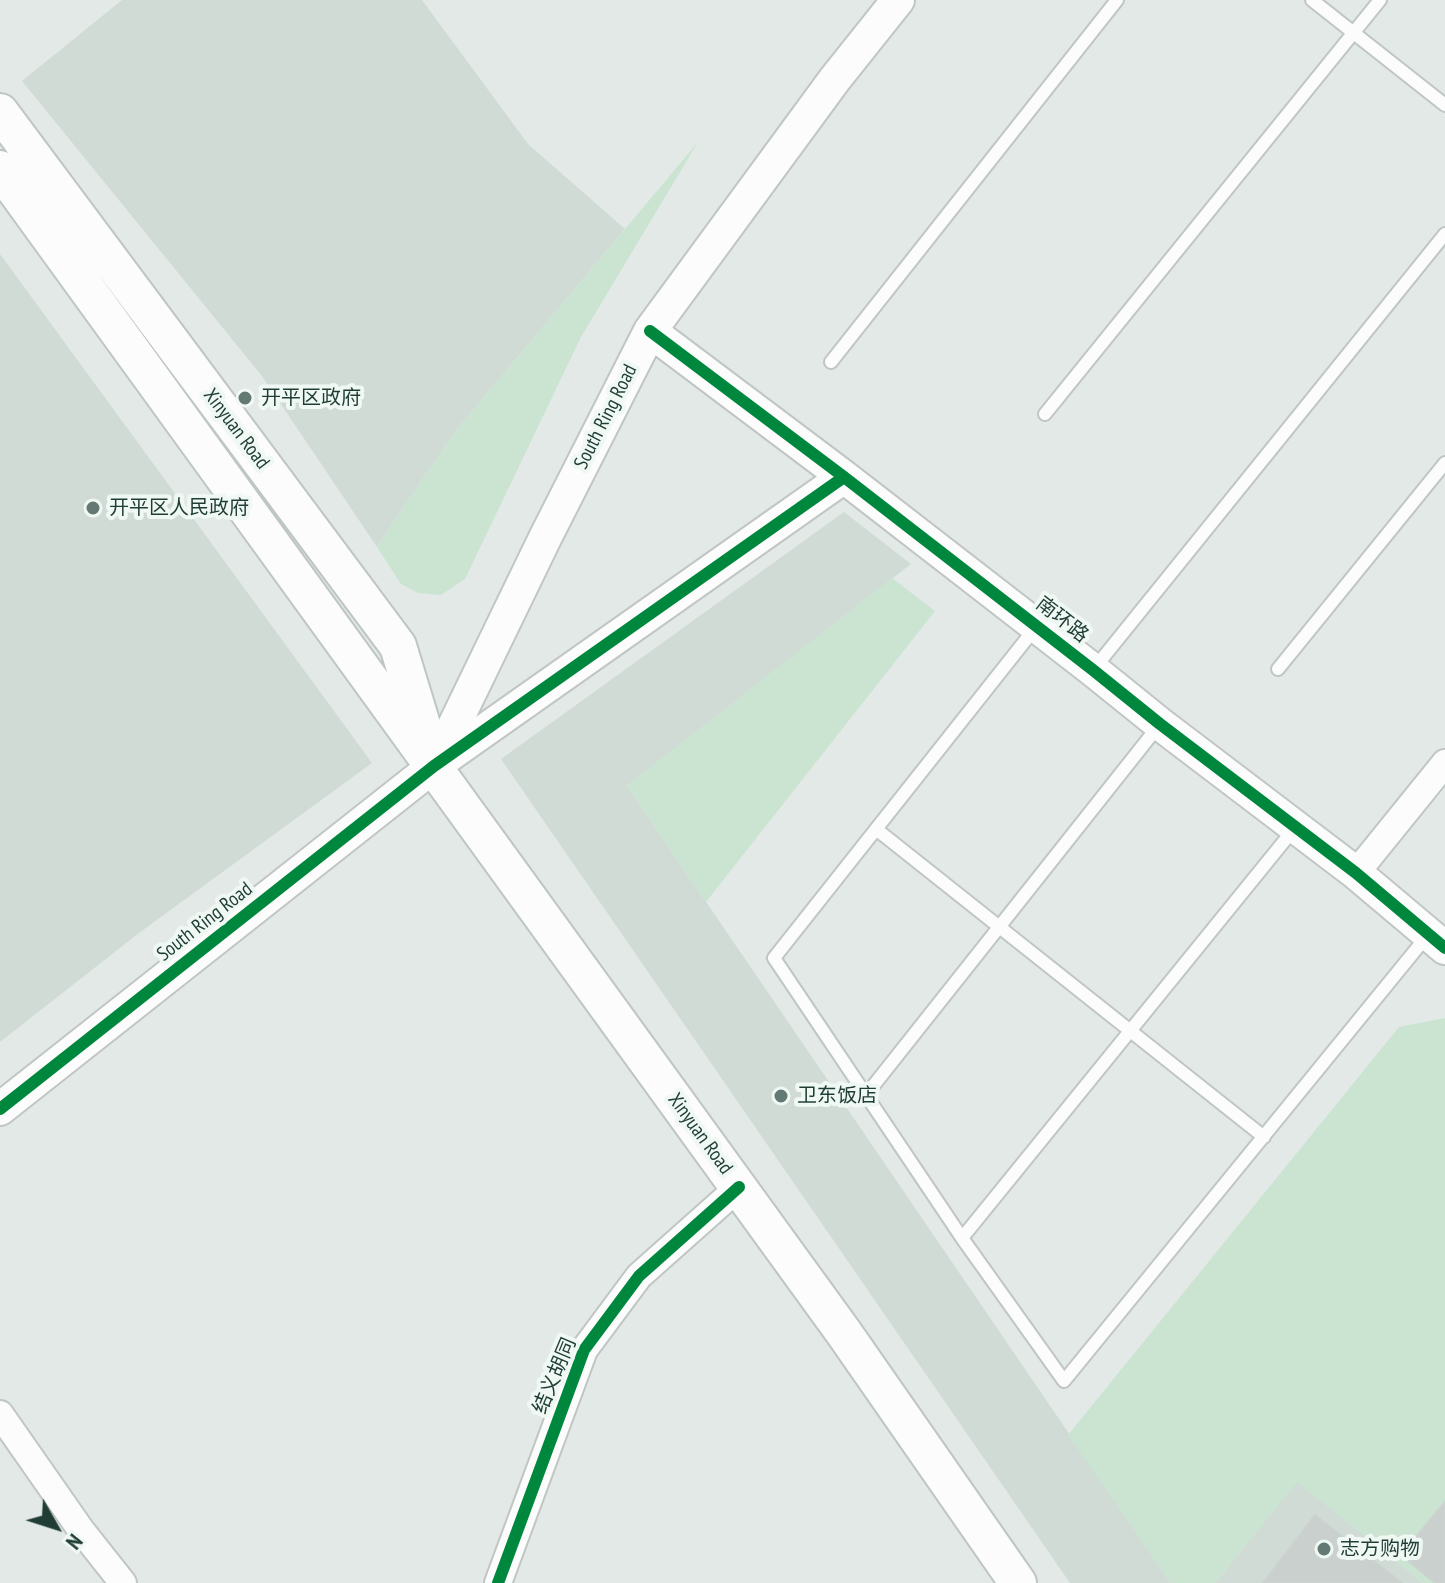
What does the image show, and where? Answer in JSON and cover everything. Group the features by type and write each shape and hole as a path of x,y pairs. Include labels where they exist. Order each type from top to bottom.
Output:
{"main road":[{"name":"Xinyuan Road","path":"0,112 398,646 434,766"},
{"name":"Xinyuan Road","path":"0,169 739,1187 1018,1583"}],"street":[{"name":"South Ring Road","path":"0,1109 434,766 650,331 835,79 898,0"},
{"name":"南环路","path":"650,331 1296,826 1437,941"},
{"path":"434,766 844,477"},
{"path":"1356,873 1445,763"},
{"name":"结义胡同","path":"498,1583 584,1350 639,1276 739,1187"},
{"path":"0,1414 81,1530 123,1583"}],"lane":[{"path":"831,362 1117,0"},
{"path":"1312,0 1445,105"},
{"path":"1045,414 1380,0"},
{"path":"1093,670 1445,234"},
{"path":"1278,669 1445,463"},
{"path":"1037,626 774,958 962,1238 1064,1381 1264,1137 1437,941"},
{"path":"866,1095 1160,724"},
{"path":"962,1238 1296,826"},
{"path":"876,829 1264,1137"}],"shaded area":[{"path":"122,0 422,0 528,144 625,229 454,433 377,547 262,376 22,81"},
{"name":"开平区人民政府","path":"0,254 372,763 139,933 0,1042"},
{"path":"844,512 911,564 627,786 1171,1583 1070,1583 501,759"},
{"name":"志方购物","path":"1297,1481 1423,1583 1215,1583"}],"green space":[{"path":"698,142 581,337 465,579 441,595 418,593 401,584 377,547 454,433"},
{"path":"892,578 935,611 706,902 627,786"},
{"path":"1445,1018 1445,1583 1423,1583 1297,1482 1215,1583 1171,1583 1068,1435 1399,1027"}],"building":[{"path":"1445,1502 1445,1583 1435,1583 1401,1555"},
{"name":"志方购物","path":"1315,1515 1402,1583 1263,1583"}],"cycle path":[{"path":"650,331 1356,873 1445,948"},
{"path":"0,1109 434,766 844,477"},
{"path":"498,1583 584,1350 639,1276 739,1187"}],"place":[{"name":"开平区政府","path":"245,398"},
{"name":"开平区人民政府","path":"93,508"},
{"name":"卫东饭店","path":"781,1096"},
{"name":"志方购物","path":"1324,1549"}]}
